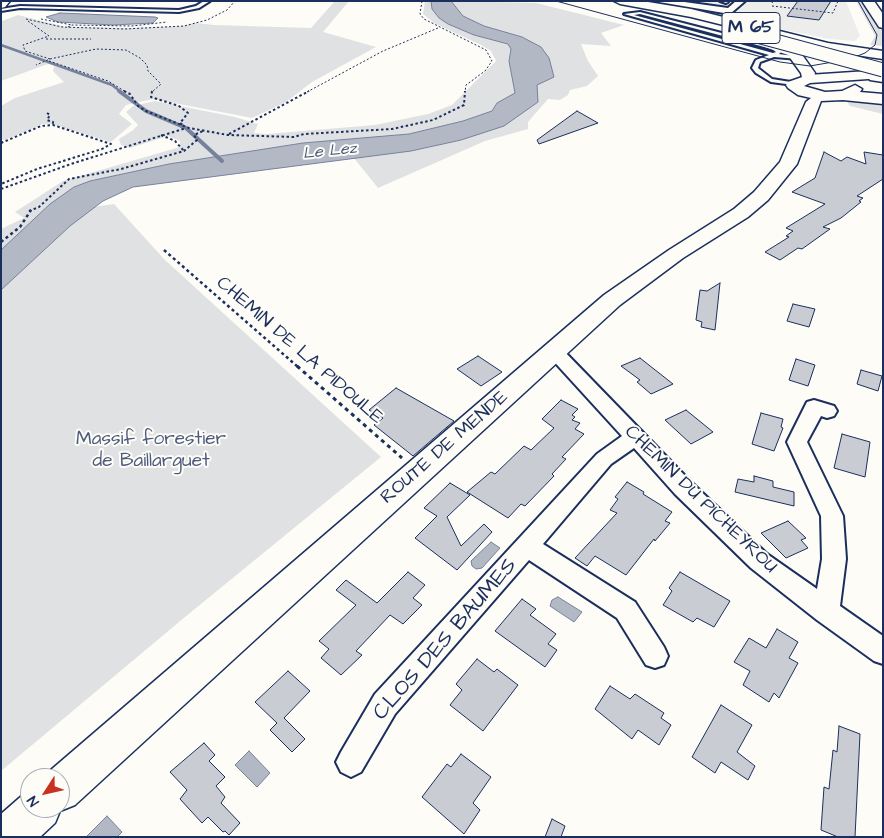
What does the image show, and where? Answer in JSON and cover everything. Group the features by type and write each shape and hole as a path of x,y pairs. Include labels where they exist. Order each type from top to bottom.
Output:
{"main road":[{"path":"868,1 883,24"},
{"path":"1,5 4,2"},
{"name":"M 65","path":"614,2 760,35 881,73"},
{"name":"M 65","path":"614,2 691,13 828,46 883,55"},
{"name":"M 65","path":"614,2 771,44 793,52 808,73 825,89"},
{"path":"825,89 856,78 881,73"},
{"path":"825,89 881,73"},
{"path":"825,89 883,98"},
{"name":"ROUTE DE MENDE","path":"70,781 612,300 676,254 741,212 761,196 788,164 825,89"},
{"path":"8,837 29,818"}],"street":[{"path":"657,1 730,11 741,1"},
{"name":"CHEMIN DU PICHEYROU","path":"554,352 759,562 883,652"},
{"path":"826,612 834,559 832,516 797,442 809,422 814,407 827,411"},
{"name":"CLOS DES BAUMES","path":"351,762 385,704 528,546 604,458 635,437"},
{"name":"CLOS DES BAUMES","path":"528,546 626,610 655,656"}],"lane":[{"path":"1,10 26,8 179,11 197,7 208,1"},
{"path":"4,2 26,8"},
{"path":"86,9 93,4"},
{"path":"799,58 774,54 626,14 640,13 774,48 779,52 774,54 758,61 755,68 758,72 771,80 825,89"}],"path":[{"path":"46,39 49,36 41,31 38,26 25,19 68,27 125,29 184,26 208,20 227,10 235,1"},
{"path":"91,39 46,39 23,46 24,50 108,81 130,94 138,106 146,111 188,128 228,135 294,137 304,134 376,130 411,125 448,115 464,105 466,85 485,71 492,61 486,50 438,28 420,14 422,1"},
{"path":"772,3 832,13 838,1"},
{"path":"68,27 72,25"},
{"path":"228,135 293,102 319,84 383,51 438,28"},
{"path":"36,66 50,60 96,49 126,50 140,58 147,65 148,71 161,84 152,91 151,97 179,106 188,113 180,123 188,128"},
{"path":"1,184 37,169 102,149 111,144 53,124 53,122 47,120 50,115 47,112"},
{"path":"1,143 41,126 53,124"},
{"path":"1,189 160,135 188,128"},
{"path":"1,242 20,227 29,211 39,207 69,179 121,169 184,151 197,140 194,135 204,131"},
{"path":"160,135 175,141 184,151"},
{"name":"CHEMIN DE LA PIDOULE","path":"164,250 417,472"}],"shaded area":[{"path":"644,1 846,1 860,36 855,41 829,39"}],"green space":[{"path":"335,1 349,1 323,32 376,47 312,82 286,102 252,118 153,99 126,105 119,114 132,124 111,142 51,124 43,124 5,140 1,139 1,106 15,98 64,82 53,71 54,66 48,64 1,81 2,21 18,15 66,27 132,28 182,26 196,23 311,28"},
{"name":"Massif forestier de Baillarguet","path":"425,1 431,1 432,9 439,18 508,44 511,49 509,61 516,93 497,103 492,111 463,121 409,134 303,143 169,164 90,181 74,187 38,215 114,204 165,260 381,457 185,617 1,771 1,229 24,218 15,212 63,181 180,147 180,141 168,136 130,148 121,145 119,139 138,125 126,112 133,106 155,101 235,117 258,124 254,133 267,134 375,125 428,114 452,105 496,61 491,51 434,23 423,14"},
{"path":"451,1 536,3 624,25 601,33 611,46 581,44 588,61 598,76 587,86 570,90 568,95 560,100 548,99 528,122 528,129 485,141 378,188 354,158 411,151 461,140 538,102 522,37 484,26 463,16"},
{"path":"856,1 866,1 882,29 883,46 870,45 875,36"},
{"path":"858,99 883,103 883,114 850,106 847,102"}],"water":[{"name":"Le Lez","path":"431,1 451,1 463,16 484,26 522,37 541,47 549,58 554,77 537,85 538,102 504,126 461,140 411,151 133,187 103,201 70,226 1,290 1,250 50,204 74,187 90,181 169,164 303,143 409,134 463,121 492,111 497,103 515,93 509,61 511,49 508,44 474,35 448,24 439,18 432,9"},
{"path":"60,13 158,18 153,23 113,25 58,22 46,17"},
{"path":"491,542 500,548 482,568 476,569 472,566 471,561"},
{"path":"558,597 582,612 574,622 550,606 552,600"},
{"path":"249,751 270,773 257,787 235,765"},
{"path":"107,816 122,832 117,837 86,837"}],"building":[{"path":"798,1 831,1 819,20 787,16"},
{"path":"577,111 598,123 539,144 537,140"},
{"path":"824,152 841,161 847,157 866,164 864,152 883,155 883,179 857,196 863,198 859,201 861,202 841,218 823,227 830,229 802,249 798,248 780,260 765,252 789,237 786,236 793,231 786,228 825,204 792,192 815,178"},
{"path":"720,283 715,330 701,327 702,322 696,320 700,290 707,291"},
{"path":"793,304 815,309 809,327 787,321"},
{"path":"478,356 502,372 481,386 457,369"},
{"path":"640,358 673,384 651,394 637,382 640,380 621,366"},
{"path":"796,359 815,365 808,386 789,380"},
{"path":"861,370 882,376 878,391 857,384"},
{"path":"396,388 454,421 413,456 374,425 383,418 369,410"},
{"path":"561,400 578,409 572,415 575,417 572,420 580,423 575,429 584,434 562,457 566,459 552,474 554,476 525,506 521,504 508,518 467,492 491,472 495,474 524,446 531,450 554,428 542,419"},
{"path":"686,410 713,432 691,444 665,420"},
{"path":"761,413 783,419 781,427 783,428 774,451 752,444"},
{"path":"842,434 870,442 865,477 834,468"},
{"path":"754,476 773,481 773,487 794,492 794,506 735,492 738,479 754,482"},
{"path":"627,482 672,512 665,521 670,523 655,541 654,539 626,575 595,556 587,566 575,558 617,513 610,510 618,499 615,497"},
{"path":"450,483 470,495 447,517 461,546 484,524 492,532 457,570 415,538 437,516 424,508"},
{"path":"788,521 806,538 801,540 808,548 786,558 761,533"},
{"path":"408,572 425,585 413,598 422,605 403,624 390,615 356,651 362,655 341,675 321,658 329,649 319,641 356,605 336,590 346,580 377,603"},
{"path":"680,572 730,601 714,627 697,618 693,622 663,605 672,591 669,588"},
{"path":"522,599 536,609 530,615 556,634 548,644 557,650 545,667 495,631"},
{"path":"777,629 798,642 789,658 798,663 779,698 774,693 769,702 743,685 750,671 734,662 749,638 766,648"},
{"path":"477,659 494,672 497,669 518,685 483,731 450,705 462,690 456,684"},
{"path":"288,671 310,691 284,718 305,739 292,752 270,730 277,723 255,702"},
{"path":"610,686 630,699 635,694 664,713 661,718 671,725 659,745 638,730 632,739 595,709"},
{"path":"721,705 752,725 737,752 755,766 748,780 721,762 715,773 692,757"},
{"path":"839,726 860,734 855,837 838,837 821,830 824,787 829,789 833,750 837,752"},
{"path":"204,743 215,755 209,761 225,777 216,786 225,797 221,803 240,823 229,835 225,831 223,832 208,817 202,823 180,799 187,790 170,772"},
{"path":"461,754 491,777 473,803 480,810 464,834 422,797 447,764 451,767"},
{"path":"552,819 565,826 561,837 545,837"}],"waterway":[{"path":"1,45 112,85 121,92"},
{"path":"119,91 146,111 186,128 222,161"}],"tram line":[{"path":"556,1 780,62 810,66 850,59 865,53 875,45 877,35 858,1"}]}
